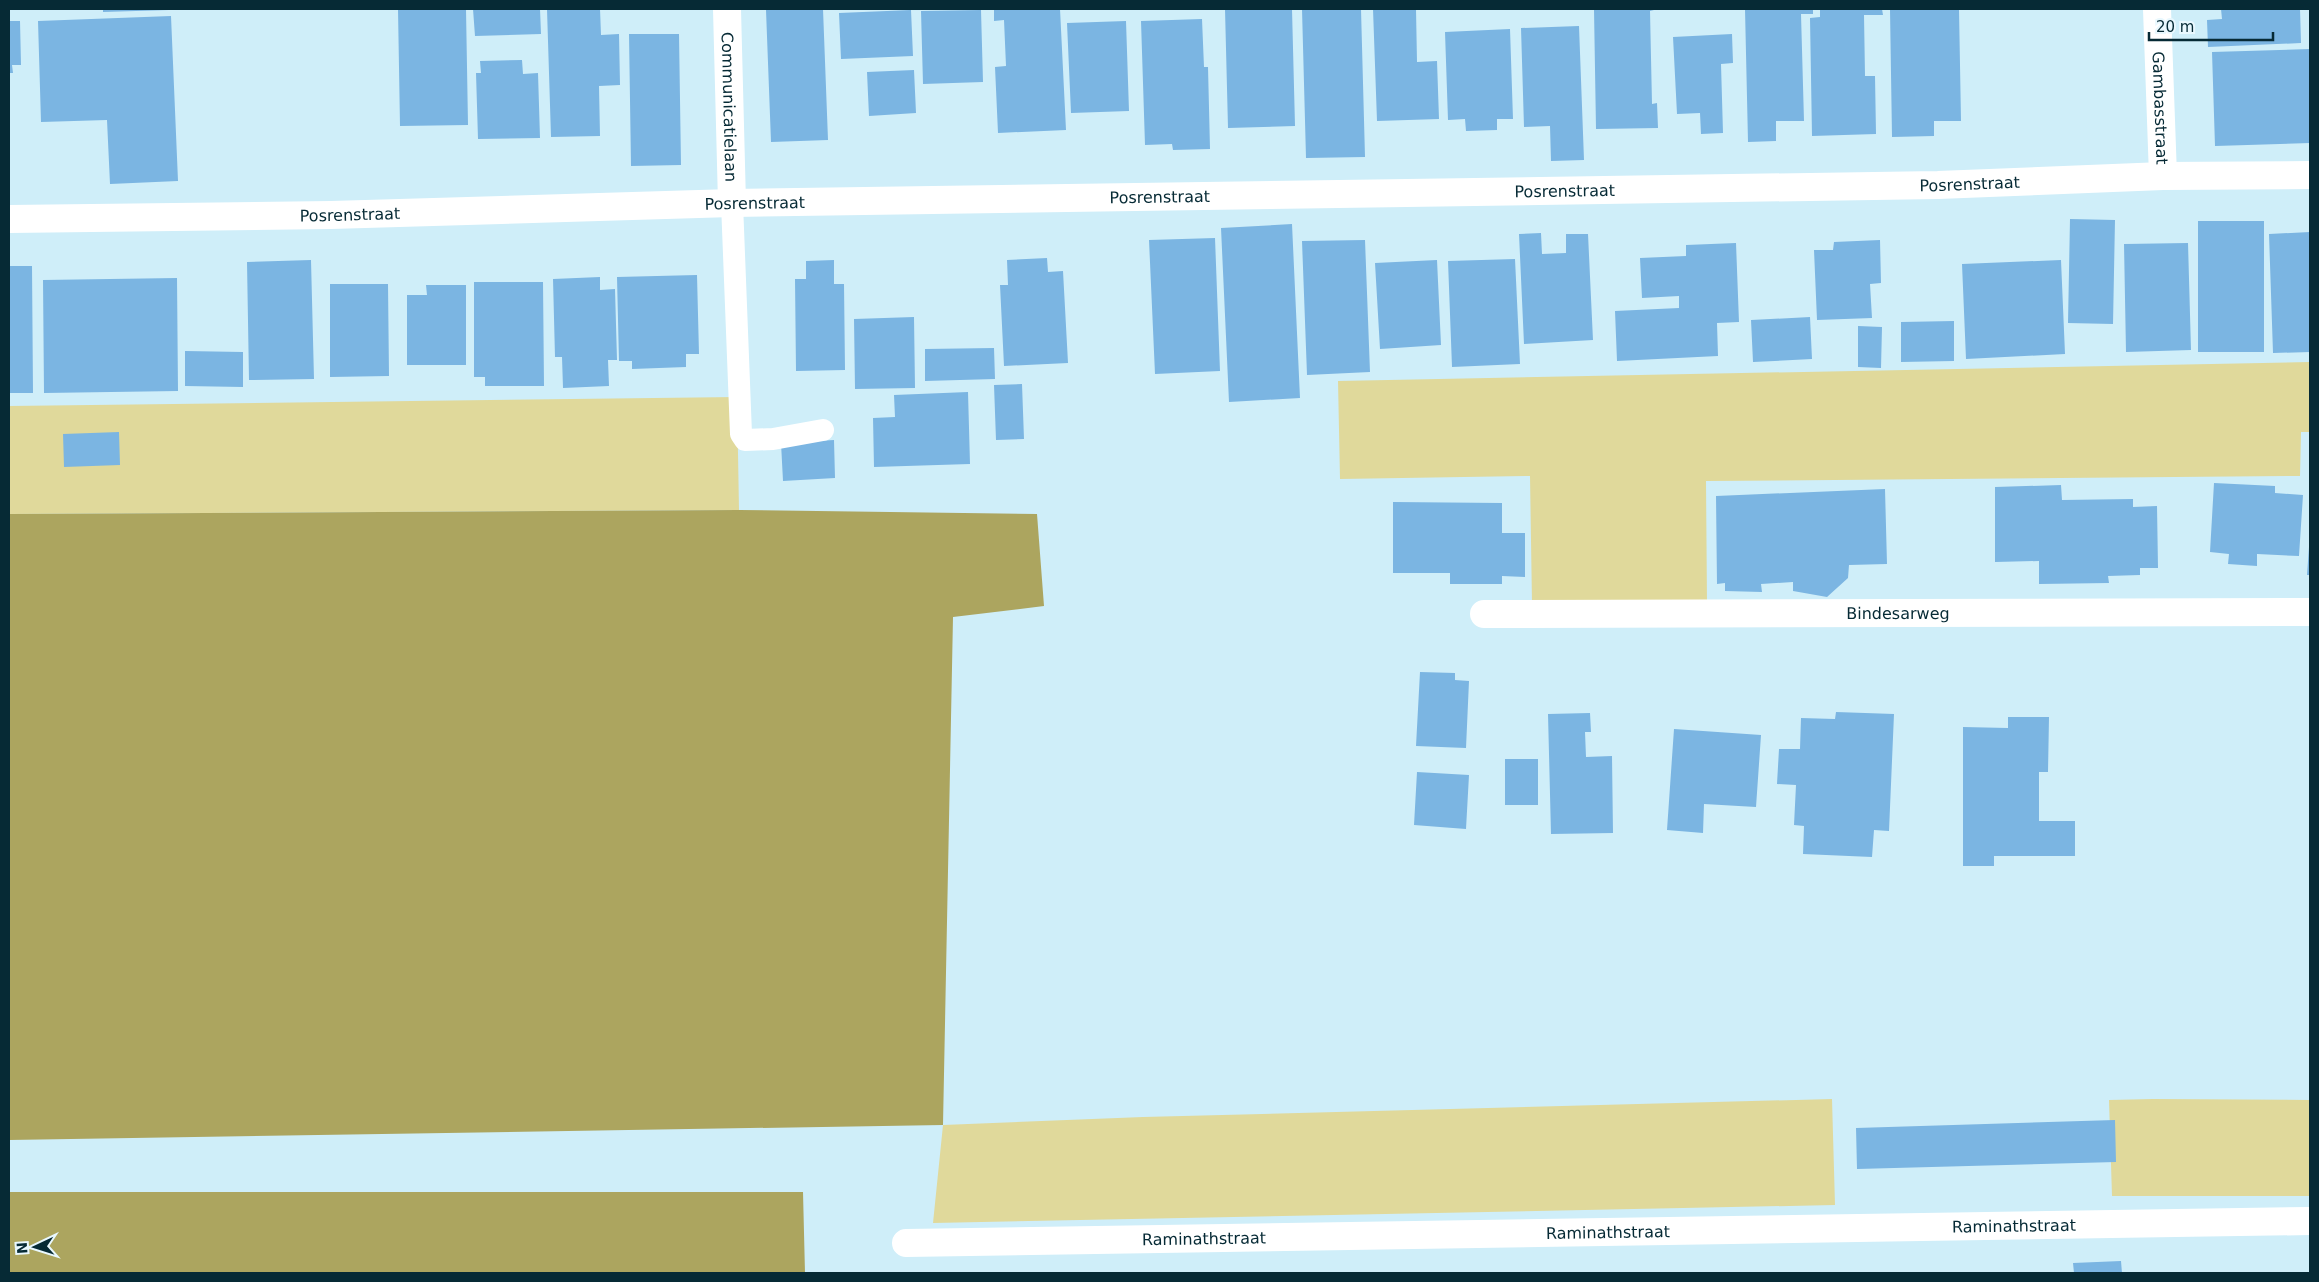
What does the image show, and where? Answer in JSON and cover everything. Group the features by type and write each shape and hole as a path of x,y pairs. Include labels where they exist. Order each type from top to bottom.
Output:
{"street":[{"name":"Communicatielaan","path":"727,9 732,203"},
{"name":"Gambasstraat","path":"2157,9 2163,176"},
{"name":"Posrenstraat","path":"9,219 332,215 732,203 1938,185 2163,176 2310,175"},
{"name":"Bindesarweg","path":"1484,614 2310,612"},
{"name":"Raminathstraat","path":"906,1243 2310,1221"}],"lane":[{"path":"732,203 741,434 745,440 823,430"}],"shaded area":[{"path":"2310,362 2310,432 2301,432 2300,476 1706,481 1707,603 1532,604 1530,476 1340,479 1338,381"},
{"path":"737,397 739,510 9,514 9,406"},
{"path":"739,510 1037,514 1044,606 953,617 943,1125 9,1140 9,514"},
{"path":"1832,1099 1835,1205 933,1223 943,1125 1143,1117"},
{"path":"2109,1100 2310,1100 2310,1196 2112,1196"},
{"path":"9,1192 803,1192 805,1273 9,1273"}],"building":[{"path":"103,9 169,9 169,10 103,12"},
{"path":"398,9 466,9 468,125 400,126"},
{"path":"473,9 540,9 541,34 475,36"},
{"path":"547,9 600,9 601,35 619,34 620,85 599,86 600,136 551,137"},
{"path":"823,9 828,140 771,142 766,10"},
{"path":"994,9 1060,9 1066,130 998,133 995,67 1006,66 1004,20 994,21"},
{"path":"1225,9 1292,9 1295,126 1228,128"},
{"path":"1302,9 1361,9 1365,157 1306,158"},
{"path":"1373,9 1416,9 1417,62 1437,61 1439,119 1377,121"},
{"path":"1594,9 1658,9 1650,11 1652,104 1657,103 1658,128 1596,129"},
{"path":"1745,9 1813,9 1813,14 1801,14 1804,121 1776,121 1776,141 1748,142"},
{"path":"1820,9 1882,9 1883,15 1864,15 1865,76 1875,76 1876,134 1812,136 1810,18 1820,17"},
{"path":"1890,9 1959,9 1961,121 1934,121 1934,136 1892,137"},
{"path":"2221,9 2300,9 2301,43 2208,47 2207,20 2222,19"},
{"path":"911,10 913,56 841,59 839,13"},
{"path":"981,10 983,82 923,84 921,11"},
{"path":"171,16 178,181 110,184 107,120 41,122 38,21"},
{"path":"1202,19 1204,67 1208,67 1210,149 1173,150 1172,144 1145,145 1141,21"},
{"path":"9,21 20,21 21,65 12,65 13,73 9,73"},
{"path":"1126,21 1129,111 1071,113 1067,23"},
{"path":"1579,26 1584,160 1551,161 1550,126 1524,127 1521,28"},
{"path":"1510,29 1513,119 1497,119 1497,130 1466,131 1465,119 1448,120 1445,32"},
{"path":"629,34 679,34 681,165 631,166"},
{"path":"1732,34 1733,63 1721,64 1723,133 1701,134 1700,113 1677,114 1673,37"},
{"path":"2310,49 2310,143 2215,146 2212,52"},
{"path":"522,60 523,74 538,73 540,138 478,139 476,73 481,73 480,61"},
{"path":"914,70 916,113 869,116 867,72"},
{"path":"2070,219 2115,220 2113,324 2068,323"},
{"path":"2198,221 2264,221 2264,352 2198,352"},
{"path":"1292,224 1300,398 1229,402 1221,228"},
{"path":"2310,232 2310,352 2273,353 2269,234"},
{"path":"1541,233 1542,254 1566,253 1566,234 1588,234 1593,340 1524,344 1519,234"},
{"path":"1215,238 1220,371 1155,374 1149,240"},
{"path":"1365,240 1370,372 1307,375 1302,241"},
{"path":"1880,240 1881,283 1870,284 1872,318 1817,320 1814,250 1833,250 1834,242"},
{"path":"1736,243 1739,322 1717,323 1718,356 1617,361 1615,311 1679,308 1679,296 1642,298 1640,258 1686,256 1686,245"},
{"path":"2188,243 2191,350 2126,352 2124,244"},
{"path":"1047,258 1048,272 1063,271 1068,363 1004,366 1000,285 1008,285 1007,260"},
{"path":"1515,259 1520,364 1452,367 1448,261"},
{"path":"311,260 314,379 249,380 247,262"},
{"path":"834,260 834,284 844,284 845,370 796,371 795,279 806,279 806,261"},
{"path":"1437,260 1441,345 1380,349 1375,263"},
{"path":"2061,260 2065,354 1966,359 1962,264"},
{"path":"9,266 32,266 33,393 9,393"},
{"path":"697,275 699,354 686,354 686,367 632,369 632,361 619,361 617,277"},
{"path":"600,277 600,290 615,289 617,360 608,360 609,386 563,388 562,357 555,357 553,279"},
{"path":"177,278 178,391 44,393 43,280"},
{"path":"474,282 543,282 544,386 485,386 485,377 474,377"},
{"path":"330,284 388,284 389,376 330,377"},
{"path":"426,285 466,285 466,365 407,365 407,295 427,295"},
{"path":"914,317 915,388 855,389 854,319"},
{"path":"1810,317 1812,359 1753,362 1751,320"},
{"path":"1954,321 1954,361 1901,362 1901,322"},
{"path":"1858,326 1882,327 1881,368 1858,367"},
{"path":"994,348 995,379 925,381 925,349"},
{"path":"185,351 243,352 243,387 185,386"},
{"path":"1022,384 1024,439 996,440 994,385"},
{"path":"968,392 970,464 874,467 873,418 895,417 894,395"},
{"path":"119,432 120,465 64,467 63,434"},
{"path":"834,440 835,478 783,481 781,443"},
{"path":"2214,483 2275,486 2275,493 2303,495 2299,556 2257,554 2257,566 2228,564 2229,554 2210,552"},
{"path":"2061,485 2062,500 2133,499 2133,507 2157,506 2158,568 2140,568 2140,575 2108,576 2109,583 2039,584 2039,561 1995,562 1995,487"},
{"path":"1885,489 1887,564 1849,565 1848,578 1827,597 1793,591 1793,582 1761,584 1762,592 1725,591 1725,583 1717,584 1716,496"},
{"path":"1393,502 1502,503 1502,533 1525,533 1525,577 1502,576 1502,584 1450,584 1450,573 1393,573"},
{"path":"2309,547 2310,575 2307,575"},
{"path":"1420,672 1455,673 1455,680 1469,681 1466,748 1416,746"},
{"path":"1836,712 1894,714 1889,831 1874,830 1872,857 1803,854 1804,826 1794,825 1796,785 1777,784 1779,749 1800,749 1801,718 1835,719"},
{"path":"1590,713 1591,732 1585,732 1586,757 1612,756 1613,833 1551,834 1548,714"},
{"path":"2008,717 2049,717 2048,772 2039,772 2039,821 2075,821 2075,856 1994,856 1994,866 1963,866 1963,727 2008,728"},
{"path":"1674,729 1761,735 1756,807 1704,804 1703,833 1667,830"},
{"path":"1505,759 1538,759 1538,805 1505,805"},
{"path":"1417,772 1469,775 1466,829 1414,825"},
{"path":"2115,1120 2116,1162 1857,1169 1856,1128"},
{"path":"2121,1261 2122,1273 2074,1273 2073,1263"}]}
